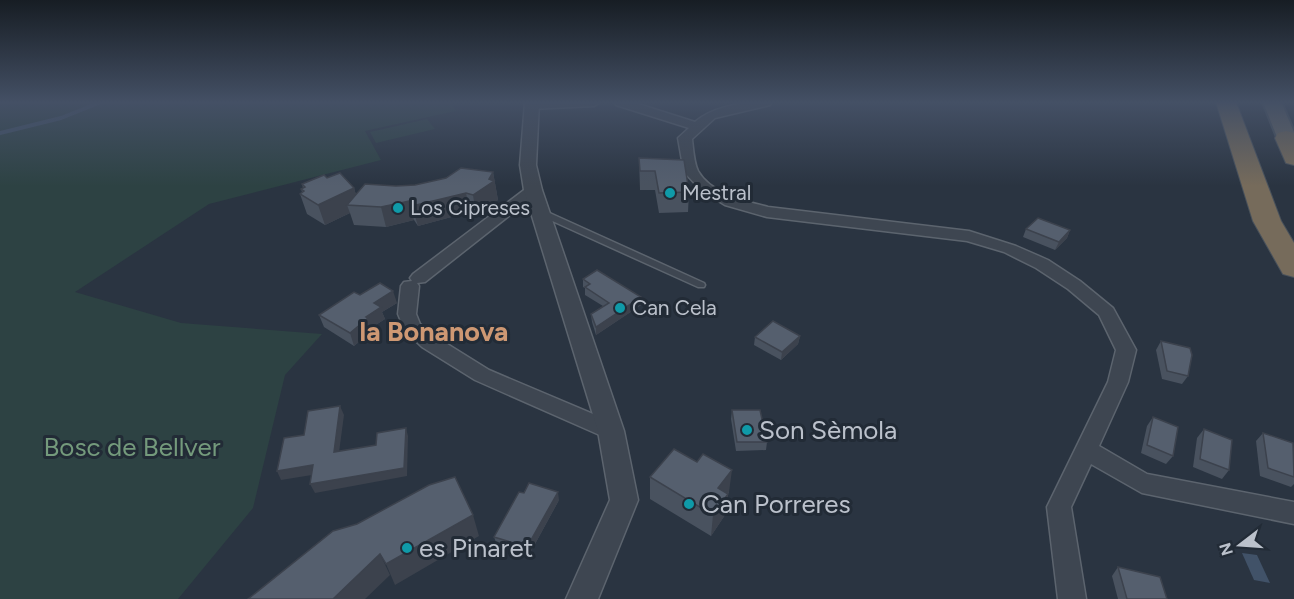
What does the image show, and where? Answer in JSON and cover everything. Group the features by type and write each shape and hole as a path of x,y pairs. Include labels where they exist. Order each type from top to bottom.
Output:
{"highway":[{"path":"1236,130 1267,221 1294,268"},
{"path":"1250,130 1294,262"},
{"path":"1283,130 1290,148"},
{"path":"1290,130 1290,148"}],"street":[{"path":"530,130 528,165 536,200 611,431 624,500 582,599"},
{"path":"695,130 685,138 691,172 707,188 730,202 767,212 969,236 1010,249 1042,264 1107,312 1126,350 1118,382 1059,507 1072,599"},
{"path":"536,200 414,282 407,314 412,327 429,342 482,375 611,431"},
{"path":"1086,449 1142,483 1294,513"}],"lane":[{"path":"536,200 701,285"}],"green space":[{"name":"Bosc de Bellver","path":"0,130 370,130 365,131 381,160 209,204 75,292 181,323 322,334 285,375 253,508 178,599 0,599"},
{"path":"379,130 431,130 376,143 370,132"}],"water":[{"path":"1242,553 1257,555 1270,583 1254,580"}],"building":[{"path":"639,158 684,160 689,192 659,193 655,171 640,171"},
{"path":"461,168 493,172 489,179 494,181 473,195 466,193 412,206 409,201 381,207 347,205 365,184 415,185 446,178"},
{"path":"340,173 354,188 318,205 300,194 304,191 301,189 305,187 302,184 324,175 327,178"},
{"path":"1038,218 1070,230 1059,242 1026,229"},
{"name":"Can Cela","path":"597,270 641,297 596,327 591,314 609,303 585,287 590,284 583,279"},
{"path":"380,283 393,291 374,303 381,307 366,317 368,318 350,333 319,315 354,292 360,295"},
{"path":"773,321 800,336 782,352 755,337"},
{"path":"1161,341 1190,348 1192,355 1188,376 1167,371"},
{"path":"340,406 334,452 376,445 377,433 406,428 404,468 310,484 313,465 277,471 284,438 304,435 308,411"},
{"path":"732,410 760,410 767,442 737,442"},
{"path":"1153,417 1178,427 1173,456 1147,445"},
{"path":"1204,429 1232,440 1229,470 1200,459"},
{"path":"1263,433 1293,443 1294,477 1268,468"},
{"path":"674,449 697,462 703,454 732,470 718,488 728,494 713,515 650,477"},
{"path":"455,477 473,515 386,564 380,554 333,599 248,599 333,531 357,524 429,485"},
{"path":"529,483 558,492 527,547 494,537 519,492 524,493"},
{"path":"1118,567 1160,577 1167,599 1127,599"}],"waterway":[{"path":"0,133 12,130"}],"place":[{"name":"Mestral","path":"670,193"},
{"name":"Los Cipreses","path":"398,208"},
{"name":"Can Cela","path":"620,308"},
{"name":"Son Sèmola","path":"747,430"},
{"name":"Can Porreres","path":"689,504"},
{"name":"es Pinaret","path":"407,548"}],"district":[{"name":"la Bonanova","path":"434,332"}]}
